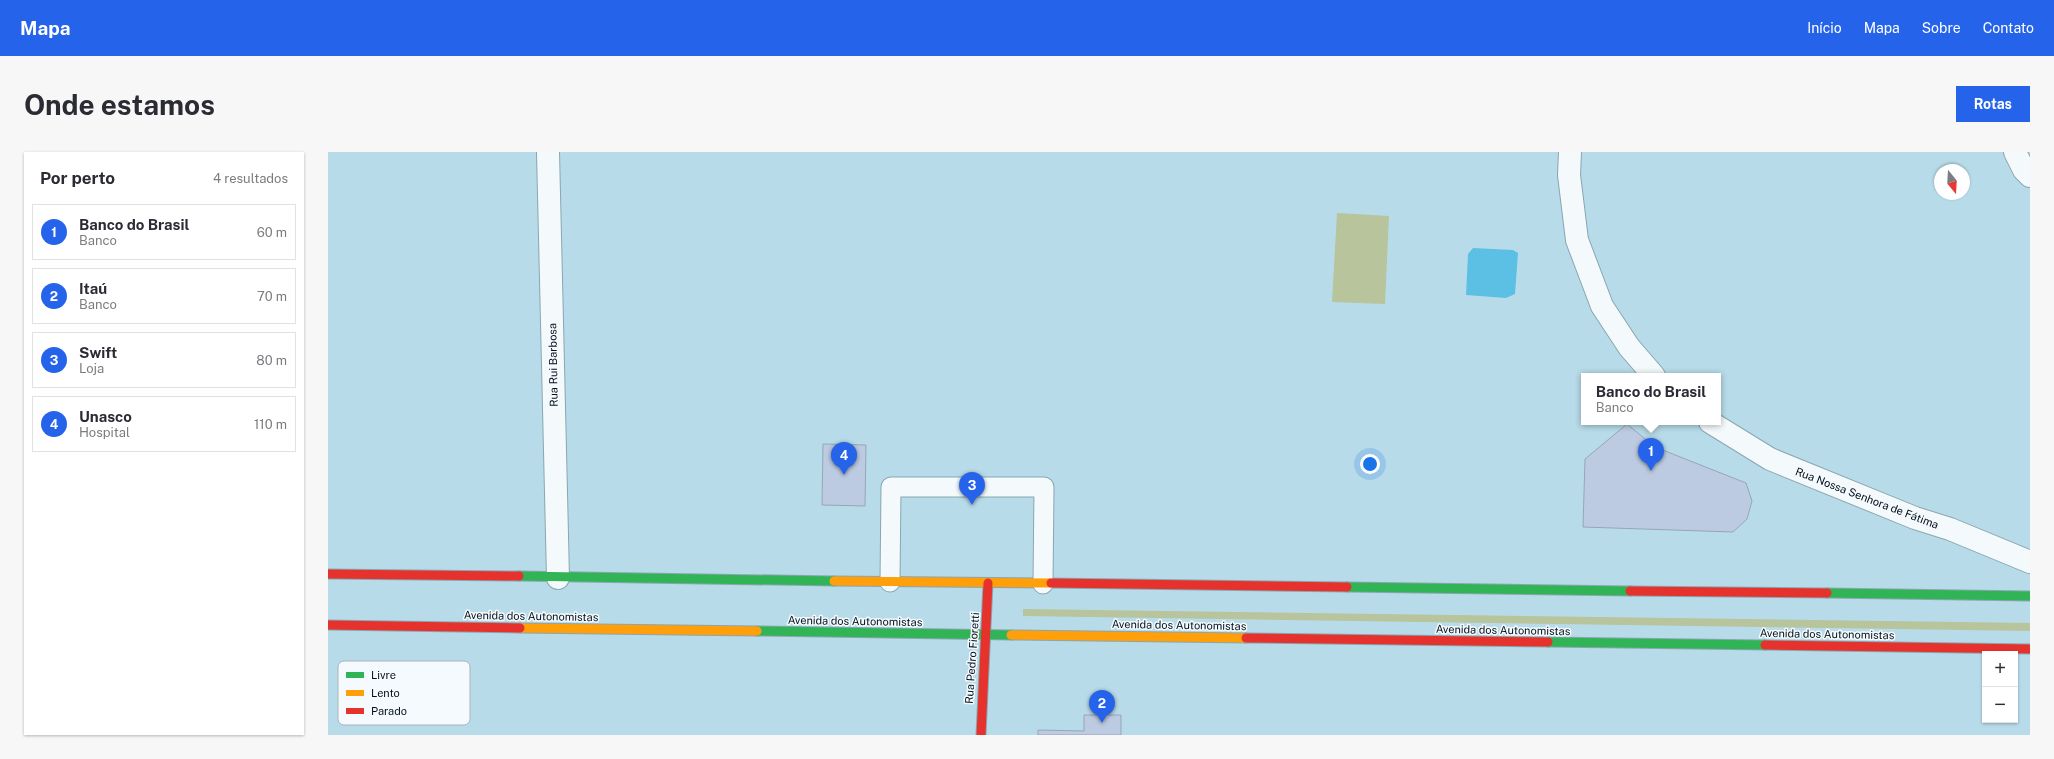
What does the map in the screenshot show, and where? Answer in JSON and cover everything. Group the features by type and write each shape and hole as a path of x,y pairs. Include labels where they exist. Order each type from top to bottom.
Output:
{"main road":[{"path":"328,574 988,584 2030,596"},
{"name":"Rua Pedro Fioretti","path":"980,735 981,683 986,635 988,584"},
{"name":"Avenida dos Autonomistas","path":"328,625 2030,650"}],"street":[{"name":"Rua Rui Barbosa","path":"548,152 558,578"},
{"path":"1570,152 1569,175 1577,240 1602,306 1629,347 1651,373"},
{"path":"2016,152 2024,170 2030,176"},
{"name":"Rua Nossa Senhora de Fátima","path":"1715,425 1770,459 1915,518 1950,529 2030,562"}],"lane":[{"path":"890,582 891,487 1044,487 1043,584"}],"green space":[{"path":"1337,213 1389,216 1385,304 1332,302"},
{"path":"1023,609 2030,623 2030,631 1023,616"}],"water":[{"path":"1473,248 1513,250 1518,253 1515,294 1506,298 1466,295 1468,254"}],"building":[{"path":"1626,425 1628,425 1655,447 1746,483 1752,501 1747,519 1733,532 1583,527 1585,459"},
{"path":"823,444 866,445 865,506 822,505"},
{"path":"1084,715 1121,715 1121,735 1038,735 1038,730 1084,731"}],"traffic: fast":[{"path":"519,576 834,581"},
{"path":"1347,587 1630,591"},
{"path":"1827,593 2030,596"},
{"path":"757,631 1011,635"},
{"path":"1548,642 1765,645"}],"traffic: slow":[{"path":"834,581 1051,583"},
{"path":"520,628 757,631"},
{"path":"1011,635 1246,638"}],"traffic: jam":[{"path":"328,574 519,576"},
{"path":"981,735 988,583"},
{"path":"1051,583 1347,587"},
{"path":"1630,591 1827,593"},
{"path":"328,625 520,628"},
{"path":"1246,638 1548,642"},
{"path":"1765,645 2030,649"}],"place":[{"name":"Banco do Brasil","path":"1651,471"},
{"name":"Unasco","path":"844,475"},
{"name":"Swift","path":"972,505"},
{"name":"Itaú","path":"1102,723"}]}
